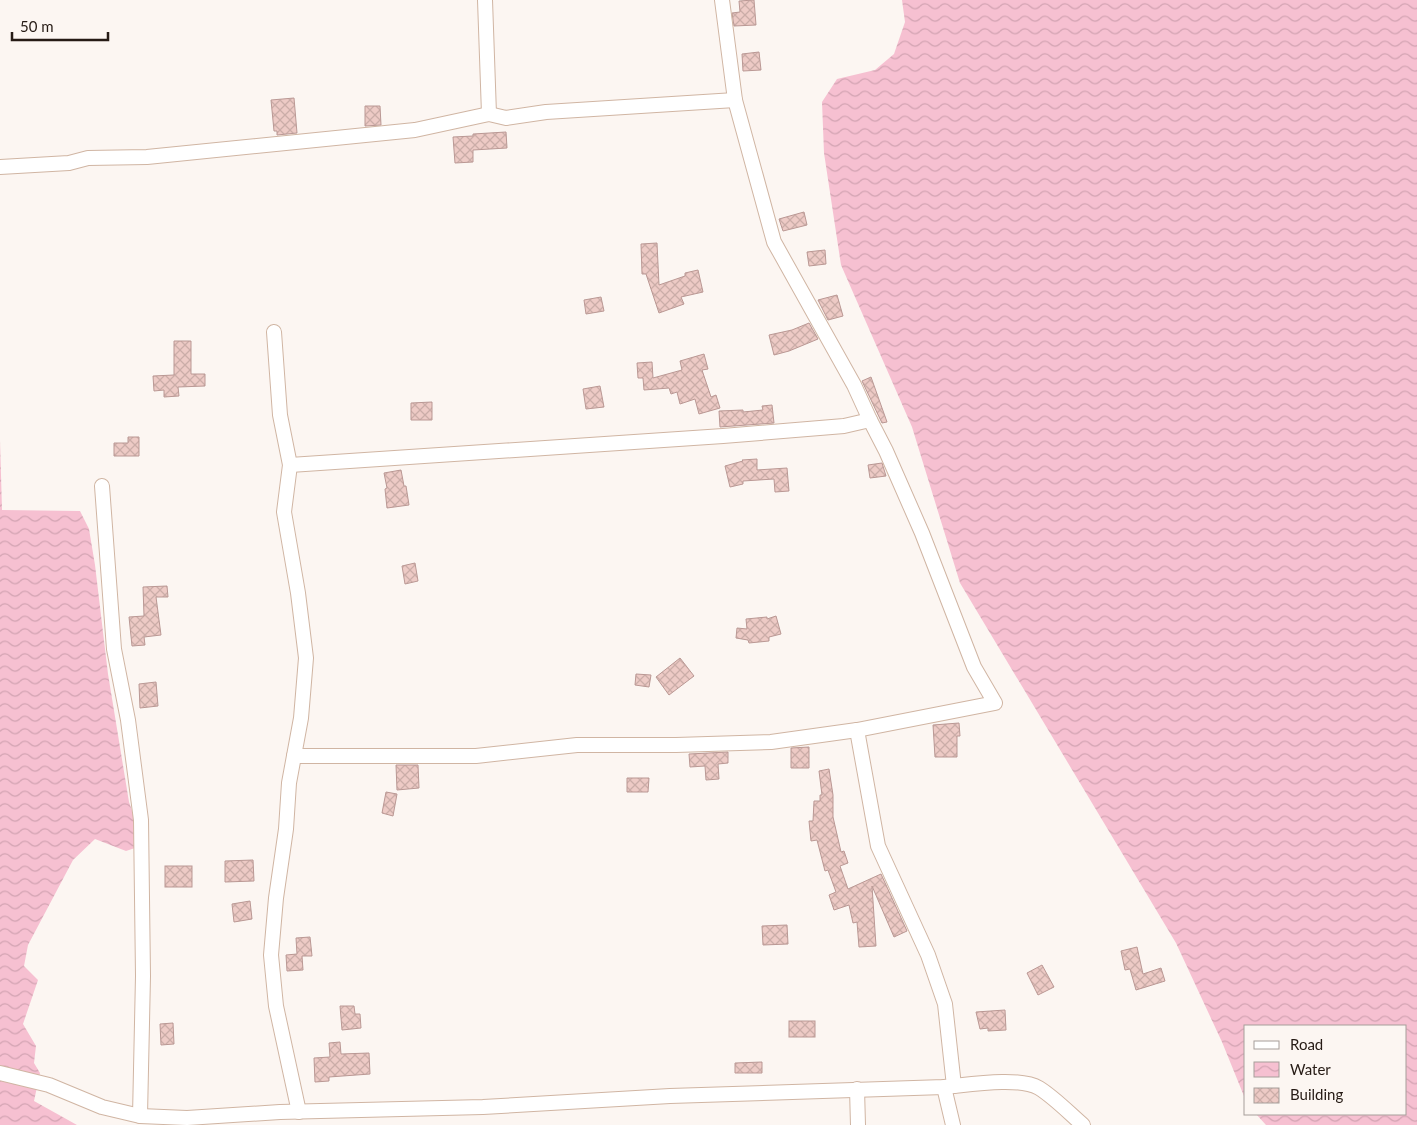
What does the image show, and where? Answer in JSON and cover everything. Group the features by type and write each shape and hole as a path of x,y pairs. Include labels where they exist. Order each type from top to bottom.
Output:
{"street":[{"path":"485,0 489,114"},
{"path":"294,756 476,756 577,745 676,745 771,742 857,730 996,703 974,667 922,533 886,450 854,385 774,242 735,100 722,0"},
{"path":"0,167 69,163 88,158 157,156 415,130 489,114 506,118 546,112 735,100"},
{"path":"274,332 280,415 290,465 284,512 298,593 306,658 301,718 289,783 286,829 276,898 271,954 276,1006 299,1112"},
{"path":"290,465 723,436 844,426 870,420"},
{"path":"102,486 114,648 128,720 141,820 143,976 140,1116"},
{"path":"857,730 878,846 928,955 945,1004 953,1125"},
{"path":"0,1073 50,1085 102,1107 140,1116 187,1118 299,1112 483,1107 670,1096 949,1086 976,1082 1022,1083 1038,1087 1083,1125"},
{"path":"857,1089 858,1125"}],"water":[{"path":"902,0 1417,0 1417,1125 1266,1125 1257,1115 1407,1115 1407,1025 1244,1025 1244,1096 1222,1042 1176,943 960,583 912,427 841,265 824,153 822,102 837,79 875,70 894,54 905,22"},
{"path":"0,440 2,510 80,511 89,529 108,674 129,802 144,845 126,851 95,839 73,860 28,945 24,966 38,980 23,1024 36,1046 34,1063 40,1073 34,1101 77,1125 0,1125"}],"building":[{"path":"754,0 756,25 734,26 732,13 740,12 739,1"},
{"path":"759,52 761,70 743,71 742,54"},
{"path":"294,98 297,133 277,135 277,131 274,131 271,100"},
{"path":"365,106 380,106 381,125 365,126"},
{"path":"506,132 507,148 473,150 473,162 455,163 453,137"},
{"path":"804,212 807,225 783,231 779,219"},
{"path":"657,243 659,285 685,276 685,273 698,270 703,292 681,297 684,304 659,313 646,274 642,274 641,244"},
{"path":"825,250 826,264 809,266 807,252"},
{"path":"837,295 843,316 828,320 818,300"},
{"path":"601,297 604,311 586,314 584,300"},
{"path":"809,323 818,339 774,355 769,335 792,330"},
{"path":"174,341 191,341 191,374 205,374 205,386 178,387 179,396 164,397 164,390 154,391 153,376 174,375"},
{"path":"704,354 708,369 702,370 711,397 716,395 720,408 699,414 695,399 680,404 677,392 671,394 669,388 644,390 643,378 638,378 637,363 652,362 653,378 682,370 680,361"},
{"path":"871,377 887,422 882,423 862,381"},
{"path":"600,386 604,407 586,409 583,389"},
{"path":"432,402 432,420 411,420 411,403"},
{"path":"772,405 774,423 720,427 719,411 743,410 743,412 763,410 762,406"},
{"path":"128,437 139,437 139,456 114,456 114,443 128,443"},
{"path":"757,459 757,470 787,468 789,491 775,492 774,479 743,481 743,484 730,487 725,466 742,460"},
{"path":"882,463 886,476 870,478 868,465"},
{"path":"401,470 409,505 387,508 385,489 387,488 384,473"},
{"path":"415,563 418,581 405,584 402,566"},
{"path":"167,586 168,597 156,597 161,635 144,637 145,645 132,646 129,617 144,616 143,587"},
{"path":"776,616 781,634 769,637 769,641 749,643 748,640 736,638 737,628 747,629 746,619 767,617 767,619"},
{"path":"680,658 694,676 669,695 656,677"},
{"path":"636,674 651,675 649,687 635,685"},
{"path":"156,682 158,706 140,708 139,684"},
{"path":"959,723 960,736 957,736 957,757 935,757 933,725"},
{"path":"809,747 809,768 791,768 791,748"},
{"path":"728,752 728,763 718,764 719,779 706,780 705,766 690,767 689,754"},
{"path":"396,765 418,765 419,788 397,790"},
{"path":"829,769 833,795 833,817 841,852 844,851 848,863 840,866 848,889 881,874 907,931 894,937 872,886 876,946 859,947 857,922 853,923 849,905 834,910 829,895 836,892 828,870 825,871 817,840 811,841 809,821 813,821 814,801 820,801 820,795 822,795 819,771"},
{"path":"627,778 649,778 648,792 627,792"},
{"path":"386,792 397,794 393,816 382,813"},
{"path":"253,860 254,881 225,882 225,861"},
{"path":"165,866 192,866 192,887 165,887"},
{"path":"250,901 252,919 234,922 232,904"},
{"path":"787,925 788,944 763,945 762,926"},
{"path":"310,937 312,956 302,956 303,970 287,971 286,955 297,954 296,938"},
{"path":"1137,947 1143,974 1161,968 1165,981 1136,990 1130,969 1125,970 1121,951"},
{"path":"1042,965 1054,987 1038,995 1027,973"},
{"path":"340,1006 354,1006 355,1014 360,1014 361,1028 342,1030"},
{"path":"1005,1010 1006,1030 988,1031 988,1028 980,1029 976,1012"},
{"path":"789,1021 815,1021 815,1037 789,1037"},
{"path":"173,1023 174,1044 161,1045 160,1024"},
{"path":"340,1042 341,1054 369,1053 370,1074 329,1077 329,1081 315,1082 314,1058 330,1057 329,1043"},
{"path":"762,1062 762,1073 735,1073 735,1063"}]}
